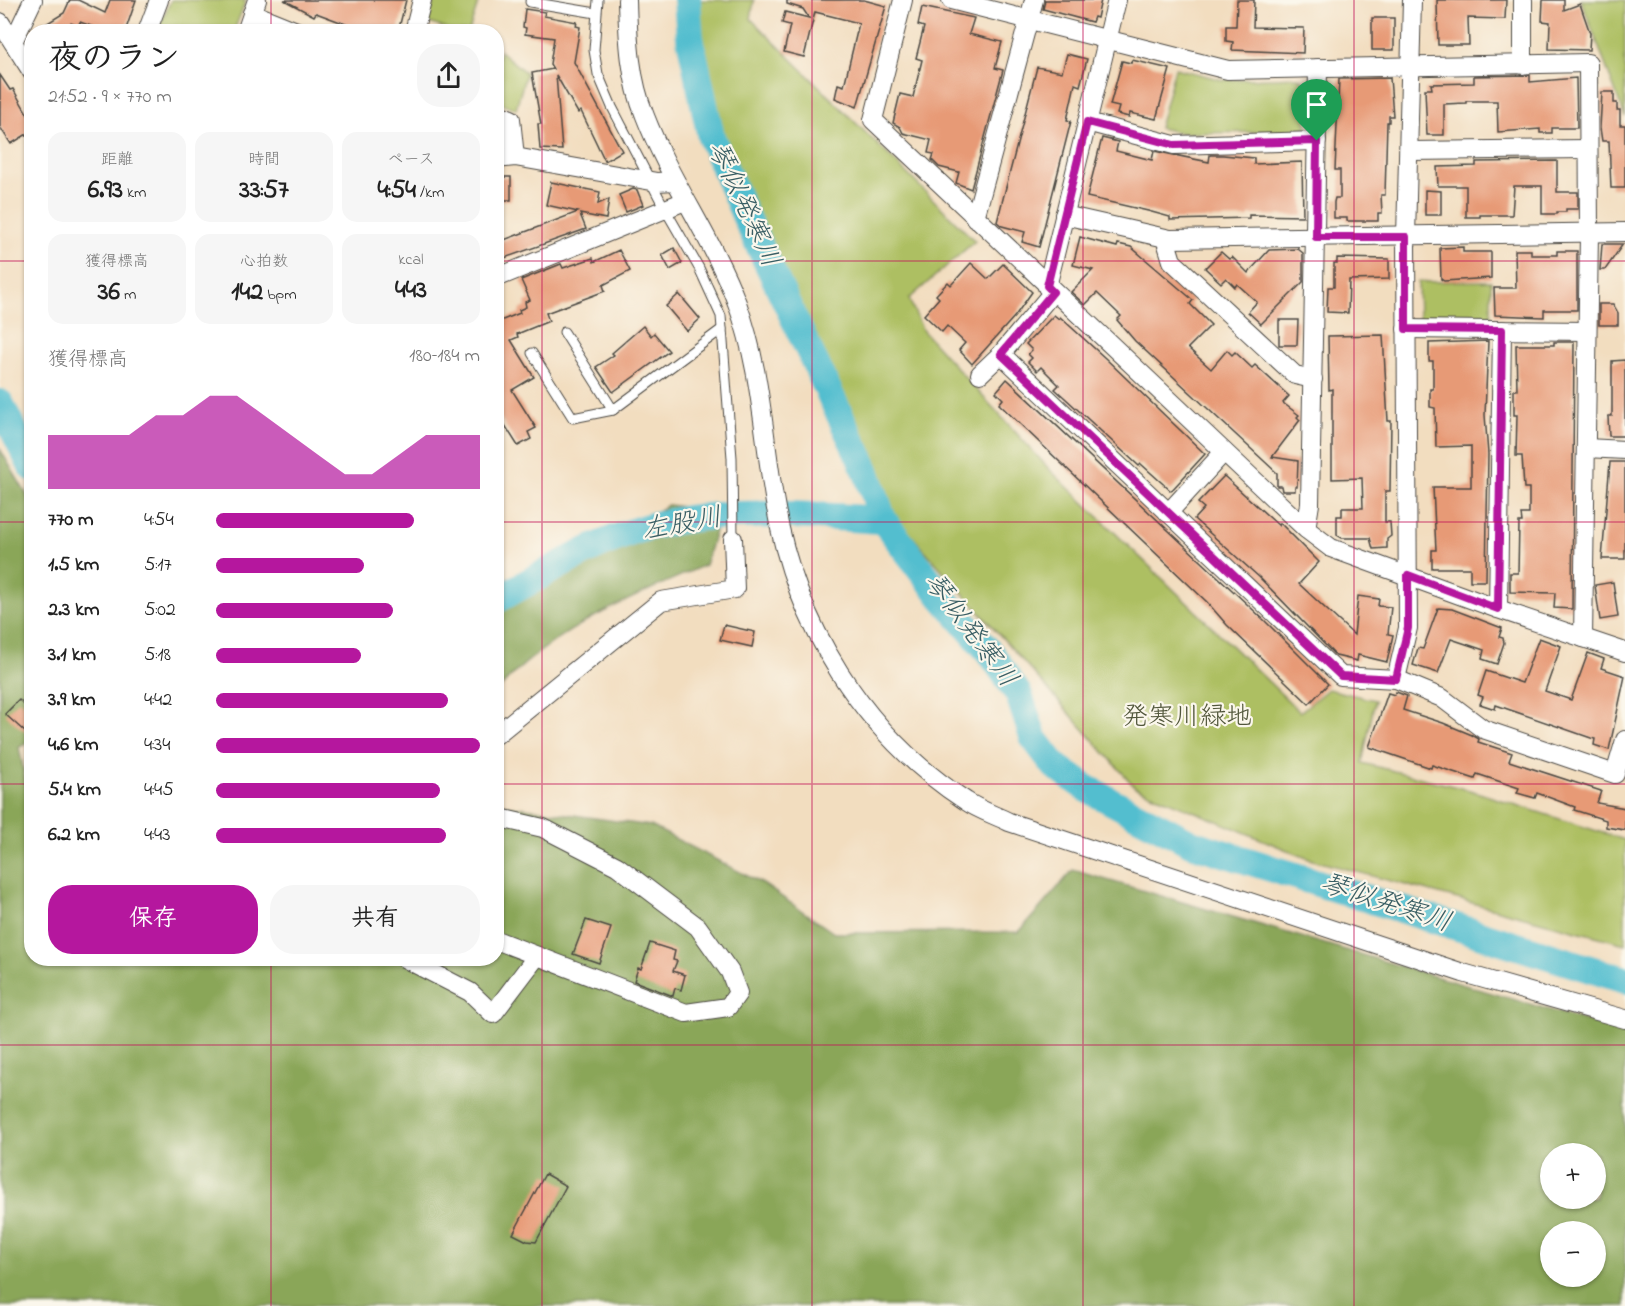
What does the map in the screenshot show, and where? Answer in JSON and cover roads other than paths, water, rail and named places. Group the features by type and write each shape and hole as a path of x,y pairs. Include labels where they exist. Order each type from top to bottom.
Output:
{"street":[{"path":"13,42 33,0"},
{"path":"150,24 159,0"},
{"path":"416,24 422,0"},
{"path":"627,0 632,71 644,116 736,301 751,346 775,506 800,597 820,644 850,690 904,753 968,802 1009,822 1463,973 1625,1019"},
{"path":"903,0 873,120 1306,528 1331,548 1498,609 1625,652"},
{"path":"951,0 1228,70 1588,63 1589,233 1583,638"},
{"path":"975,218 1034,0"},
{"path":"980,374 1001,354 1050,289 1064,216 1117,0"},
{"path":"1396,679 1408,628 1406,237 1410,151 1412,0"},
{"path":"1523,0 1523,64"},
{"path":"249,24 255,6 285,24"},
{"path":"0,22 24,59"},
{"path":"1306,528 1311,504 1318,69"},
{"path":"504,116 511,119 515,157"},
{"path":"1087,122 1174,145 1317,141"},
{"path":"1410,151 1588,149"},
{"path":"504,158 515,157 650,181 675,181"},
{"path":"504,275 685,201"},
{"path":"1064,216 1165,238 1406,237 1625,232"},
{"path":"1165,238 1172,261 1294,375 1313,379"},
{"path":"1406,329 1587,331"},
{"path":"1498,609 1502,330"},
{"path":"1001,354 1341,676 1396,679 1442,698 1483,729 1615,774 1625,740"},
{"path":"1586,448 1625,450"},
{"path":"1168,513 1224,452"},
{"path":"504,729 661,601 735,589 733,540"},
{"path":"504,819 543,828 617,866 698,927 730,972 738,993 728,1007 686,1013 504,943"},
{"path":"420,966 470,992 493,1014 537,956"}],"lane":[{"path":"598,0 594,50 598,74 664,209 699,268 721,315 732,459 733,540"},
{"path":"530,2 596,13"},
{"path":"532,353 573,418 613,410 722,329"},
{"path":"564,332 613,410"}],"waterway":[{"name":"琴似発寒川","path":"687,0 690,38 711,137 748,222 866,470 883,520 942,597 994,658 1019,695 1033,737 1055,766 1086,788 1191,843 1625,980"},
{"name":"左股川","path":"0,403 24,451"},
{"name":"左股川","path":"504,596 580,554 625,534 670,522 750,515 803,515 883,520"}],"park label":[{"name":"発寒川緑地","path":"1187,718"}]}
